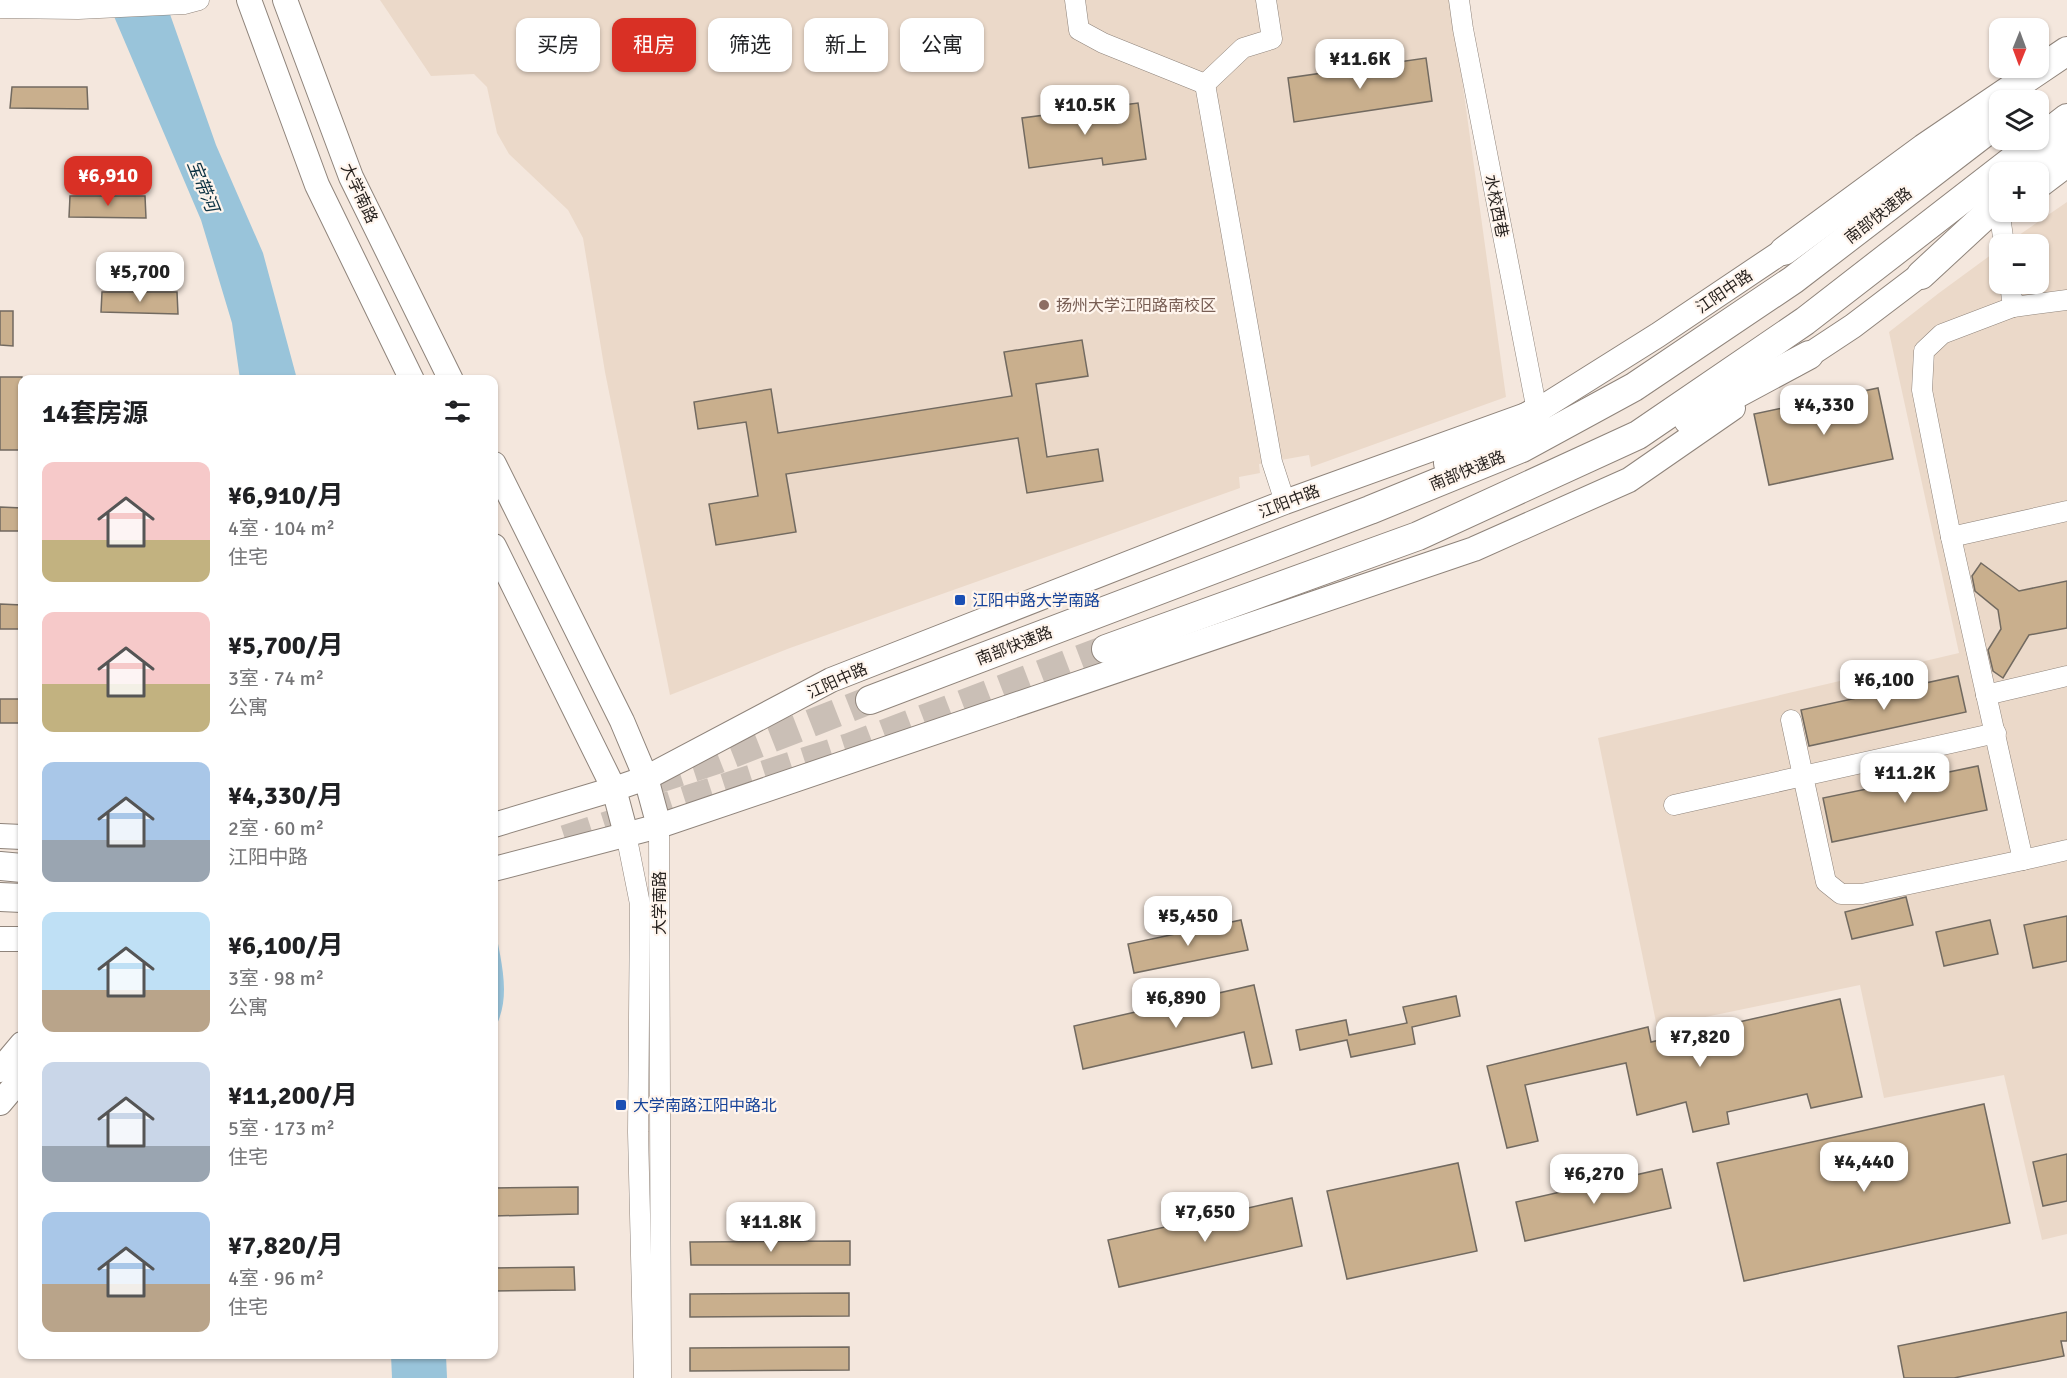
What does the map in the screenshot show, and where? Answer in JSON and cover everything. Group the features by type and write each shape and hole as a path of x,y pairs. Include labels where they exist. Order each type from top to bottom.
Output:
{"highway":[{"path":"1784,251 1924,148 2067,51"},
{"path":"2038,90 2067,68"},
{"path":"1418,537 1638,435 1805,321 2067,118"},
{"name":"南部快速路","path":"870,700 1370,510 1522,448 1634,387 1793,280 1989,129"},
{"path":"2046,162 2067,145"},
{"path":"1921,275 1989,220"},
{"path":"1106,649 1418,537 1496,515 1652,439 1809,355"},
{"path":"1127,602 1190,567 1438,468 1537,411"},
{"path":"0,866 18,868"},
{"path":"0,897 18,898"}],"main road":[{"path":"249,0 317,185 410,375"},
{"name":"大学南路","path":"285,0 351,177 449,375"},
{"path":"2049,48 2067,35"},
{"name":"江阳中路","path":"498,824 646,778 831,680 1285,502 1537,411 1658,335 1784,251 2011,78"},
{"path":"2049,179 2067,165"},
{"path":"498,868 659,826 1474,549 1629,480 1853,326 1921,275"},
{"name":"大学南路","path":"498,472 621,721 646,778 659,826"},
{"name":"大学南路","path":"498,554 614,789 626,834"},
{"path":"0,836 18,837"},
{"path":"0,939 18,939"},
{"path":"0,1070 18,1049"},
{"path":"0,1102 18,1082"}],"street":[{"path":"1075,0 1079,30 1103,44 1205,84"},
{"path":"1205,84 1243,48 1272,39 1266,0"},
{"name":"水校西巷","path":"1459,0 1537,411"},
{"path":"0,8 78,9 191,2"},
{"path":"1205,84 1272,462 1285,502"},
{"path":"2011,294 2013,307"},
{"path":"2023,860 1951,537 1922,390 1924,351 1942,334 2013,307 2067,300"},
{"path":"1951,537 2067,511"},
{"path":"1986,695 2067,676"},
{"path":"1791,720 1826,882 1841,894 1862,894 2067,850"},
{"path":"1674,805 1996,733"},
{"name":"大学南路","path":"659,826 661,1378"},
{"name":"大学南路","path":"626,834 640,904 638,1132 644,1378"}],"shaded area":[{"name":"扬州大学江阳路南校区","path":"380,0 1451,0 1506,397 1311,467 1309,455 1259,464 1260,473 1239,477 1240,488 790,648 670,695 605,372 583,238 568,210 509,154 497,133 487,87 474,74 431,76"},
{"path":"2067,202 2067,1234 2042,1240 2004,1075 1884,1098 1860,985 1657,1027 1598,738 1959,653 1889,332 1989,256 1989,294 2049,294 2049,234 2021,234 2038,222 2049,222 2049,214"}],"water":[{"name":"宝带河","path":"107,0 165,0 216,145 263,253 296,375 239,375 232,323 201,220"},
{"path":"498,943 504,986 498,1021"},
{"path":"391,1359 446,1359 447,1378 392,1378"}],"building":[{"path":"1426,58 1432,101 1294,122 1288,78"},
{"path":"12,87 87,87 88,109 10,108"},
{"path":"1138,103 1146,159 1103,165 1102,158 1029,168 1022,118"},
{"path":"70,196 145,196 146,218 69,217"},
{"path":"102,292 177,292 178,314 101,312"},
{"path":"0,311 13,311 13,346 0,345"},
{"path":"1082,340 1088,376 1036,384 1047,457 1098,449 1103,481 1027,493 1018,438 786,474 796,532 716,545 709,504 758,496 746,422 698,429 694,402 771,389 778,433 1012,396 1004,352"},
{"path":"0,377 18,377 18,450 0,450"},
{"path":"1878,388 1893,459 1769,485 1754,414"},
{"path":"0,507 18,508 18,531 0,531"},
{"path":"1981,563 2019,591 2067,581 2067,628 2029,635 2003,678 1993,671 1988,650 2001,629 1998,610 1975,591 1972,576"},
{"path":"0,604 18,605 18,629 0,629"},
{"path":"1958,676 1966,712 1809,746 1801,710"},
{"path":"0,699 18,699 18,723 0,723"},
{"path":"1978,766 1987,810 1832,842 1823,798"},
{"path":"1906,897 1913,925 1852,939 1845,912"},
{"path":"2067,916 2067,961 2033,968 2024,925"},
{"path":"1241,920 1248,950 1134,973 1128,944"},
{"path":"1990,920 1998,954 1944,966 1936,932"},
{"path":"1254,985 1272,1064 1252,1068 1244,1032 1083,1069 1074,1026"},
{"path":"1456,996 1460,1016 1412,1027 1415,1044 1351,1057 1347,1040 1300,1050 1296,1030 1346,1020 1349,1035 1407,1023 1403,1007"},
{"path":"1840,999 1862,1097 1811,1108 1807,1094 1727,1112 1729,1124 1693,1132 1686,1102 1637,1115 1626,1063 1525,1085 1538,1141 1507,1148 1487,1066 1648,1027 1651,1042"},
{"path":"1984,1104 2010,1223 1744,1281 1717,1163"},
{"path":"2067,1154 2067,1201 2043,1206 2033,1162"},
{"path":"1458,1163 1477,1251 1347,1279 1327,1191"},
{"path":"1662,1169 1671,1208 1525,1241 1516,1202"},
{"path":"578,1187 578,1214 498,1216 498,1188"},
{"path":"1292,1198 1302,1246 1119,1287 1108,1240"},
{"path":"850,1241 850,1265 691,1265 690,1242"},
{"path":"574,1267 575,1290 498,1291 498,1268"},
{"path":"849,1293 849,1316 690,1317 690,1294"},
{"path":"2067,1312 2067,1341 2061,1341 2064,1356 1954,1378 1904,1378 1898,1346"},
{"path":"849,1347 849,1370 690,1371 690,1348"}],"tunnel":[{"path":"565,839 849,747 1106,649"},
{"path":"653,781 717,760 870,700"}],"place":[{"name":"扬州大学江阳路南校区","path":"1044,305"},
{"name":"江阳中路大学南路","path":"960,600"},
{"name":"大学南路江阳中路北","path":"621,1105"}]}
